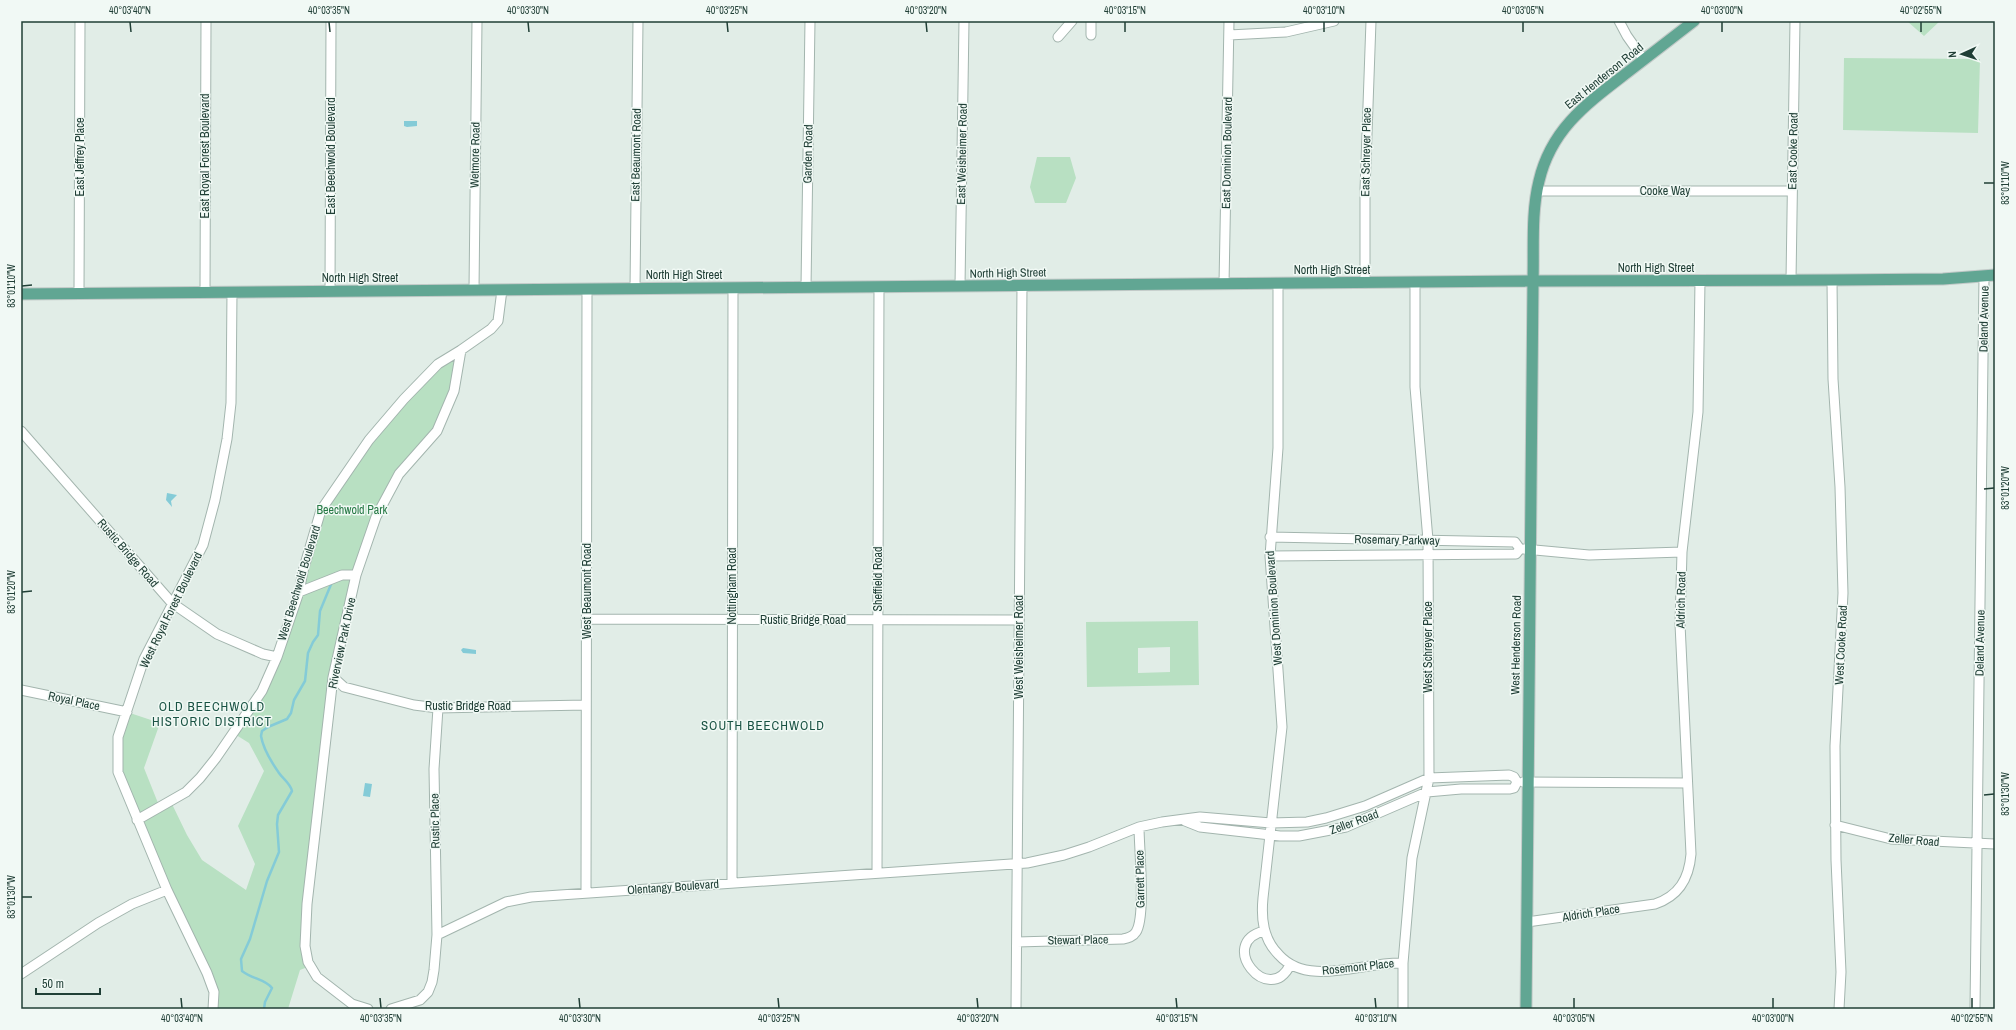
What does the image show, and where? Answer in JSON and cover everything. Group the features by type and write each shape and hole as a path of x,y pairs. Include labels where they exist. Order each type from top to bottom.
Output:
{"main road":[{"name":"East Henderson Road","path":"1533,281 1534,218 1537,191 1545,163 1554,142 1564,127 1590,102 1694,21"},
{"name":"North High Street","path":"21,294 1943,279 1990,276"},
{"name":"West Henderson Road","path":"1526,1009 1527,922 1522,782 1525,549 1533,281"}],"street":[{"name":"East Jeffrey Place","path":"79,294 80,21"},
{"name":"East Royal Forest Boulevard","path":"205,292 206,21"},
{"name":"East Beechwold Boulevard","path":"330,291 331,21"},
{"name":"Wetmore Road","path":"474,290 476,21"},
{"name":"East Beaumont Road","path":"635,289 638,21"},
{"name":"Garden Road","path":"806,287 810,21"},
{"name":"East Weisheimer Road","path":"960,286 964,21"},
{"path":"1058,37 1072,21"},
{"path":"1090,36 1091,21"},
{"name":"East Dominion Boulevard","path":"1224,284 1229,21"},
{"path":"1229,35 1286,32 1334,21"},
{"name":"East Schreyer Place","path":"1365,283 1365,190 1371,21"},
{"path":"1619,21 1627,36 1644,60"},
{"name":"East Cooke Road","path":"1791,280 1795,21"},
{"name":"Cooke Way","path":"1537,191 1792,191"},
{"name":"Deland Avenue","path":"1975,1009 1977,844 1990,276"},
{"name":"West Cooke Road","path":"1832,280 1833,379 1840,487 1844,593 1835,746 1835,825 1841,972 1839,1009"},
{"name":"Aldrich Road","path":"1655,904 1672,897 1687,876 1690,866 1680,624 1682,552 1698,412 1700,281"},
{"name":"West Schreyer Place","path":"1403,1009 1403,963 1412,858 1429,778 1428,540 1415,387 1415,283"},
{"name":"West Dominion Boulevard","path":"1276,952 1264,931 1262,912 1282,727 1270,556 1270,537 1278,448 1278,284"},
{"name":"West Weisheimer Road","path":"1016,1009 1022,286"},
{"name":"Sheffield Road","path":"877,872 878,287"},
{"name":"Nottingham Road","path":"732,883 733,288"},
{"name":"West Beaumont Road","path":"586,893 587,289"},
{"name":"West Beechwold Boulevard","path":"138,820 186,792 200,778 262,691 276,657 299,592 321,510 369,440 438,364 491,329 498,321 502,290"},
{"name":"West Royal Forest Boulevard","path":"213,1009 214,992 210,981 167,890 118,772 118,737 144,659 172,603 184,586 203,546 215,500 227,439 231,403 232,292"},
{"name":"Riverview Park Drive","path":"368,1009 352,1004 317,977 308,962 304,946 307,904 333,677 356,575 376,517 399,474 437,431 454,391 461,350"},
{"name":"Rustic Bridge Road","path":"21,431 172,603 216,634 263,654 276,657"},
{"name":"Rosemary Parkway","path":"1270,537 1515,542 1525,549 1589,554 1682,552"},
{"name":"Rosemary Parkway","path":"1270,556 1516,554 1525,549"},
{"path":"299,592 342,575 356,575"},
{"name":"Rustic Bridge Road","path":"586,619 1019,620"},
{"name":"Rustic Bridge Road","path":"333,677 344,687 414,705 438,708 586,705"},
{"name":"Royal Place","path":"21,690 127,712"},
{"name":"Rustic Place","path":"437,935 434,769 438,708"},
{"name":"Zeller Road","path":"1017,863 1045,860 1064,855 1089,847 1139,827 1162,822 1185,821 1200,818 1271,823 1307,822 1366,806 1429,778 1509,775 1522,782 1687,783"},
{"name":"Zeller Road","path":"1185,821 1200,827 1270,835 1299,836 1320,834 1346,827 1427,792 1467,788 1510,789 1522,782"},
{"name":"Zeller Road","path":"1835,825 1891,839 1995,844"},
{"name":"Garrett Place","path":"1137,931 1141,909 1139,827"},
{"name":"Olentangy Boulevard","path":"437,935 516,899 1017,863"},
{"path":"21,974 98,923 132,904 167,890"},
{"name":"Aldrich Place","path":"1527,922 1655,904"},
{"name":"Stewart Place","path":"1017,942 1123,939 1133,935 1137,931"},
{"path":"1264,931 1252,938 1245,951 1247,965 1258,976 1267,978 1277,977 1285,972 1290,965"},
{"path":"391,1009 420,1000 428,992 434,970 437,935"},
{"name":"Rosemont Place","path":"1276,952 1290,965 1310,972 1324,972 1388,962 1403,963"}],"green space":[{"path":"1907,21 1940,21 1924,36"},
{"path":"1844,58 1980,59 1978,133 1843,130"},
{"path":"1037,157 1070,157 1076,178 1066,203 1035,203 1030,187"},
{"name":"Beechwold Park","path":"461,350 454,391 437,431 399,475 376,517 340,641 307,904 310,966 300,970 288,1009 213,1009 214,992 118,772 118,737 127,712 160,723 144,768 160,808 171,802 187,835 202,860 246,890 255,864 238,826 264,771 249,743 233,733 262,691 321,510 404,399"},
{"path":"1198,621 1199,685 1087,687 1086,622","holes":["1170,647 1170,672 1138,673 1138,648"]}],"water":[{"path":"404,121 417,121 417,126 404,126"},
{"path":"167,493 177,495 171,501 172,507 166,500"},
{"path":"463,648 476,650 476,654 463,653 461,650"},
{"path":"365,783 372,784 370,797 363,796"}],"waterway":[{"path":"264,1009 265,1002 272,988 266,983 242,971 241,959 250,939 267,881 279,852 277,824 278,815 292,791 271,760 261,736 262,731 287,719 291,713 294,700 305,681 308,653 318,635 320,611 332,582"}],"district":[{"name":"OLD BEECHWOLD HISTORIC DISTRICT","path":"212,714"},
{"name":"SOUTH BEECHWOLD","path":"763,725"}]}
